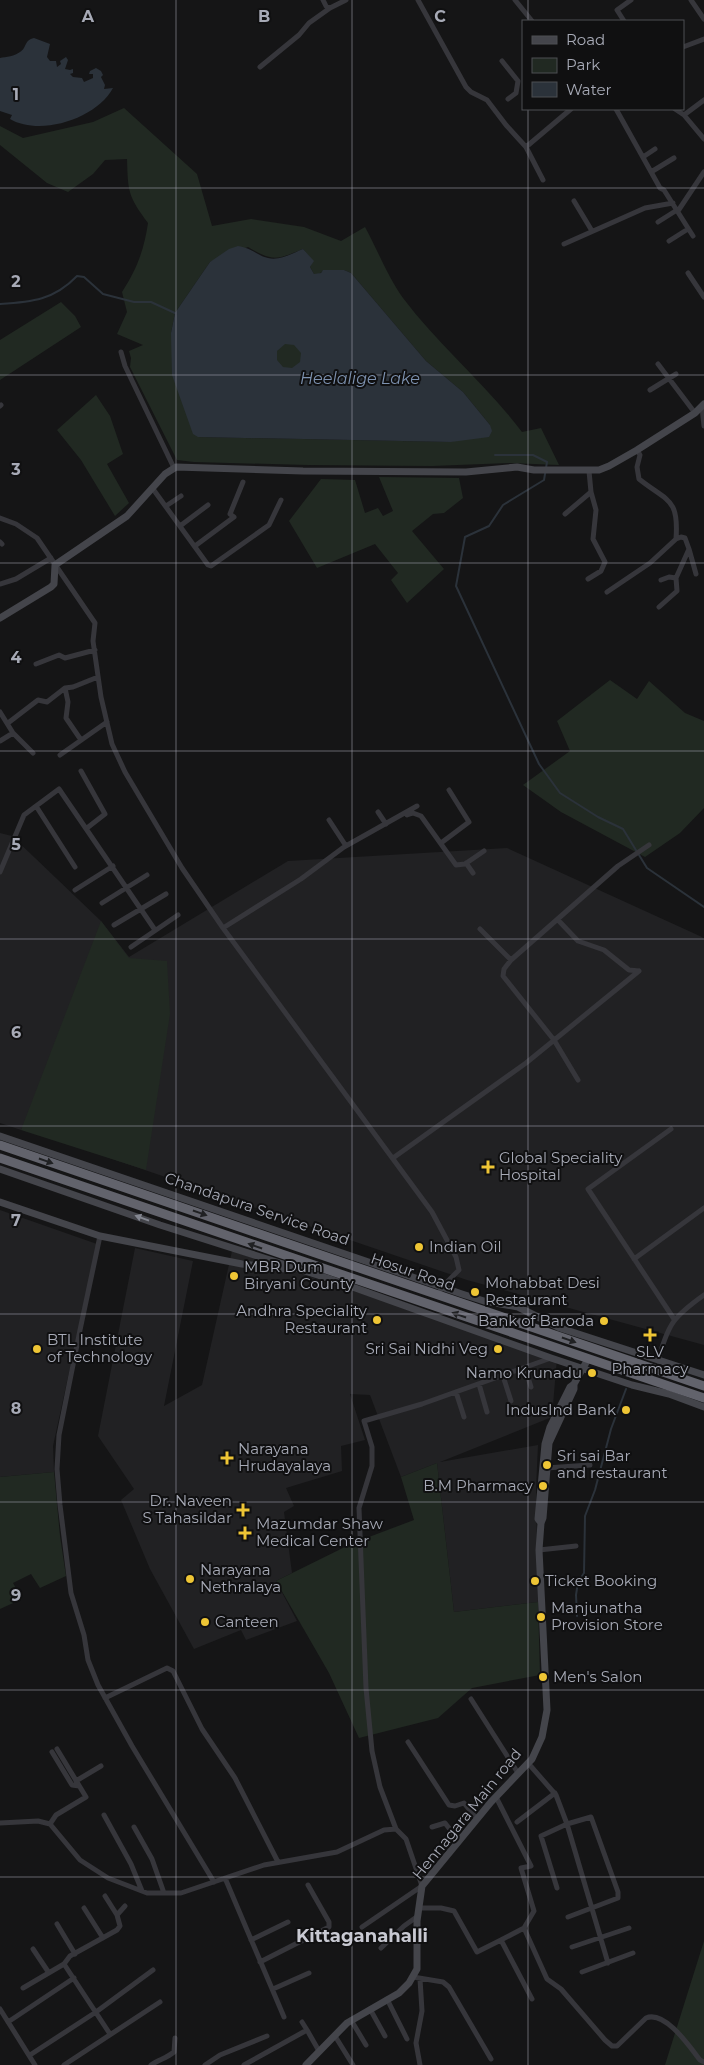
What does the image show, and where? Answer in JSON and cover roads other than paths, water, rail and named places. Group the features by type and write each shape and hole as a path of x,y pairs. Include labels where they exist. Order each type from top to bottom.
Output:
{"highway":[{"name":"Hosur Road","path":"0,1145 440,1291 704,1386"},
{"name":"Hosur Road","path":"0,1158 704,1398"},
{"path":"93,1201 96,1191"}],"street":[{"path":"323,0 326,6 330,8"},
{"path":"260,67 299,35 309,23 330,8 346,0"},
{"path":"418,0 466,87 486,100 526,146 542,180"},
{"path":"515,0 526,18"},
{"path":"623,20 617,10 631,0"},
{"path":"691,0 704,19"},
{"path":"684,47 704,39"},
{"path":"502,61 520,80 516,93 508,99"},
{"path":"684,114 704,100"},
{"path":"526,146 570,110"},
{"path":"617,110 660,188 664,190 673,203 693,236"},
{"path":"677,110 684,114 703,136"},
{"path":"643,156 655,149"},
{"path":"651,172 674,158"},
{"path":"658,222 678,211 704,172"},
{"path":"574,201 592,231"},
{"path":"564,244 645,208 673,203"},
{"path":"669,241 688,229"},
{"path":"688,273 704,297"},
{"path":"121,352 125,366 174,468"},
{"path":"658,364 695,413"},
{"path":"650,390 676,374"},
{"path":"55,565 127,516 165,474 174,468 188,466 303,471 466,472 517,467 534,470 598,470 637,450 703,406"},
{"path":"703,406 704,426"},
{"path":"637,450 640,455 637,467 639,479 665,498 672,505 676,513 676,539"},
{"path":"588,579 601,571 605,562 593,539 596,510 590,492 589,471"},
{"path":"194,546 234,517 230,514 243,482"},
{"path":"153,488 208,565 214,564 269,525 280,500"},
{"path":"565,514 590,492"},
{"path":"166,506 181,496"},
{"path":"180,526 208,505"},
{"path":"0,518 16,524 38,538 96,622 93,641 98,677 112,744 125,772 182,868 223,928 432,1212 456,1258 458,1270 440,1291"},
{"path":"607,592 650,563 676,539 681,537 685,538 696,574"},
{"path":"659,607 677,591 676,578 689,549"},
{"path":"0,584 16,579 51,558"},
{"path":"0,618 51,587 54,584 55,565"},
{"path":"661,580 669,577 676,578"},
{"path":"36,664 59,654 65,658 95,650"},
{"path":"8,724 38,700 47,702 65,688 98,677"},
{"path":"65,688 68,702 66,718 81,740"},
{"path":"0,712 13,733 33,753"},
{"path":"60,755 107,722"},
{"path":"0,741 13,733"},
{"path":"81,770 105,814 87,828"},
{"path":"0,872 24,815 59,789 155,930"},
{"path":"441,843 470,822 449,790"},
{"path":"36,806 75,867"},
{"path":"223,928 302,879 347,846 417,806"},
{"path":"378,812 386,824"},
{"path":"329,820 347,846 353,847 413,813 421,816 456,865 459,866 466,863 484,851"},
{"path":"578,1080 554,1040 503,976 504,969 511,960 618,866 649,845"},
{"path":"466,863 473,873"},
{"path":"74,890 113,866"},
{"path":"102,903 147,875"},
{"path":"114,925 166,894"},
{"path":"131,947 178,915"},
{"path":"393,1158 526,1063 640,971 629,970 604,950 578,941 558,920"},
{"path":"480,929 511,960"},
{"path":"671,1130 588,1189 674,1319"},
{"name":"Chandapura Service Road","path":"0,1136 440,1291 518,1307 560,1328 704,1375"},
{"path":"0,1169 188,1234 290,1268 330,1279 583,1369 632,1385 670,1394 704,1407"},
{"path":"0,1202 100,1236 242,1264 279,1269 290,1268"},
{"path":"634,1259 704,1208"},
{"path":"100,1236 59,1435 57,1469 62,1535 71,1593 84,1635 88,1660 105,1698 214,1882"},
{"path":"658,1361 662,1346 674,1319 680,1312 704,1295"},
{"path":"362,1927 422,1886 406,1839 396,1828 380,1787 372,1751 366,1688 359,1508 372,1466 372,1447 364,1420 456,1392 551,1358"},
{"name":"Hennagara Main road","path":"416,1978 418,1916 422,1886 496,1797 532,1759 542,1736 547,1710 539,1550 543,1518 544,1468 551,1438 574,1389 574,1384 588,1359"},
{"path":"525,1368 532,1387"},
{"path":"503,1376 511,1401"},
{"path":"479,1384 487,1412"},
{"path":"456,1392 464,1417"},
{"path":"544,1468 590,1465"},
{"path":"539,1550 576,1546"},
{"path":"105,1698 167,1668 173,1671 202,1729 235,1778 278,1862"},
{"path":"471,1699 518,1774"},
{"path":"408,1742 449,1805 455,1806 464,1803 477,1819"},
{"path":"50,1824 56,1815 86,1798 79,1786 76,1781 54,1750 72,1785 79,1786"},
{"path":"528,1763 555,1793 567,1824 608,1963"},
{"path":"76,1781 100,1766"},
{"path":"516,1822 555,1793"},
{"path":"420,1908 441,1908 454,1911 477,1952 524,1928 534,1911 521,1868 531,1866 496,1797"},
{"path":"104,1815 131,1864 142,1891"},
{"path":"557,1888 541,1836 567,1824 592,1817 618,1892 618,1898 568,1917"},
{"path":"0,1823 31,1821 50,1824 80,1860 108,1878 147,1893 181,1893 264,1865 337,1852 384,1830 396,1828"},
{"path":"432,1827 445,1823 459,1841"},
{"path":"134,1827 152,1859 164,1893"},
{"path":"225,1878 284,2017"},
{"path":"260,1962 329,1927 329,1922 308,1885"},
{"path":"23,1988 64,1964 66,1960 75,1954 117,1930 120,1926 118,1916 105,1896"},
{"path":"118,1916 125,1906"},
{"path":"84,1908 103,1938"},
{"path":"380,1948 418,1916"},
{"path":"251,1940 288,1922"},
{"path":"57,1924 75,1954"},
{"path":"524,1928 547,1979 561,1989 612,2046 622,2043 646,2018 651,2016 658,2017 678,2032 700,2060 704,2062"},
{"path":"572,1947 628,1928"},
{"path":"501,1940 532,1999"},
{"path":"33,1949 48,1973"},
{"path":"582,1972 633,1953"},
{"path":"64,1964 110,2034"},
{"path":"30,2055 96,2012 153,1970"},
{"path":"273,1989 309,1973"},
{"path":"8,2022 74,1978"},
{"path":"416,1978 422,2011 416,2043 420,2065"},
{"path":"306,2065 351,2020 399,1993 416,1978 443,1982 449,1987 491,2059"},
{"path":"388,1999 407,2039"},
{"path":"64,2065 160,2002"},
{"path":"370,2009 384,2036"},
{"path":"0,2010 35,2065"},
{"path":"351,2020 366,2045"},
{"path":"302,2022 319,2051"},
{"path":"244,2065 307,2030"},
{"path":"205,2065 220,2055 267,2036"},
{"path":"335,2036 353,2065"},
{"path":"150,2065 161,2058 169,2057 174,2052 175,2038"}],"water":[{"path":"34,38 50,44 47,57 50,61 56,61 57,67 61,64 60,61 66,57 68,60 65,69 73,69 73,73 70,74 73,77 82,78 84,82 93,78 93,74 89,74 90,71 96,68 101,71 103,75 101,77 105,85 104,89 113,88 105,99 82,116 52,125 37,126 23,124 10,119 12,115 0,111 0,58 18,53 29,40"},
{"name":"Heelalige Lake","path":"238,246 243,247 273,259 303,249 314,261 310,267 314,274 321,273 323,270 344,270 351,273 426,361 463,392 490,425 492,431 489,437 451,442 198,437 193,434 172,375 171,333 175,313 210,262 229,249","holes":["285,344 294,345 301,353 300,362 292,368 283,367 277,360 277,351"]}],"waterway":[{"path":"0,304 32,301 51,295 77,276 84,277 103,294 134,302 151,302 177,314"},
{"path":"495,455 533,455 547,462 544,480 503,505 489,526 465,537 456,586 539,764 560,793 598,817 623,829 647,868 704,907"},
{"path":"577,1616 576,1595 578,1582 584,1573 585,1516 595,1490 611,1429 626,1389"}],"place":[{"name":"Global Speciality Hospital","path":"488,1167"},
{"name":"Indian Oil","path":"419,1247"},
{"name":"MBR Dum Biryani County","path":"234,1276"},
{"name":"Mohabbat Desi Restaurant","path":"475,1292"},
{"name":"Andhra Speciality Restaurant","path":"377,1320"},
{"name":"Bank of Baroda","path":"604,1321"},
{"name":"SLV Pharmacy","path":"650,1335"},
{"name":"BTL Institute of Technology","path":"37,1349"},
{"name":"Sri Sai Nidhi Veg","path":"498,1349"},
{"name":"Namo Krunadu","path":"592,1373"},
{"name":"IndusInd Bank","path":"626,1410"},
{"name":"Narayana Hrudayalaya","path":"227,1458"},
{"name":"Sri sai Bar and restaurant","path":"547,1465"},
{"name":"B.M Pharmacy","path":"543,1486"},
{"name":"Dr. Naveen S Tahasildar","path":"243,1510"},
{"name":"Mazumdar Shaw Medical Center","path":"245,1533"},
{"name":"Narayana Nethralaya","path":"190,1579"},
{"name":"Ticket Booking","path":"535,1581"},
{"name":"Manjunatha Provision Store","path":"541,1617"},
{"name":"Canteen","path":"205,1622"},
{"name":"Men's Salon","path":"543,1677"}],"district":[{"name":"Kittaganahalli","path":"362,1936"}]}
